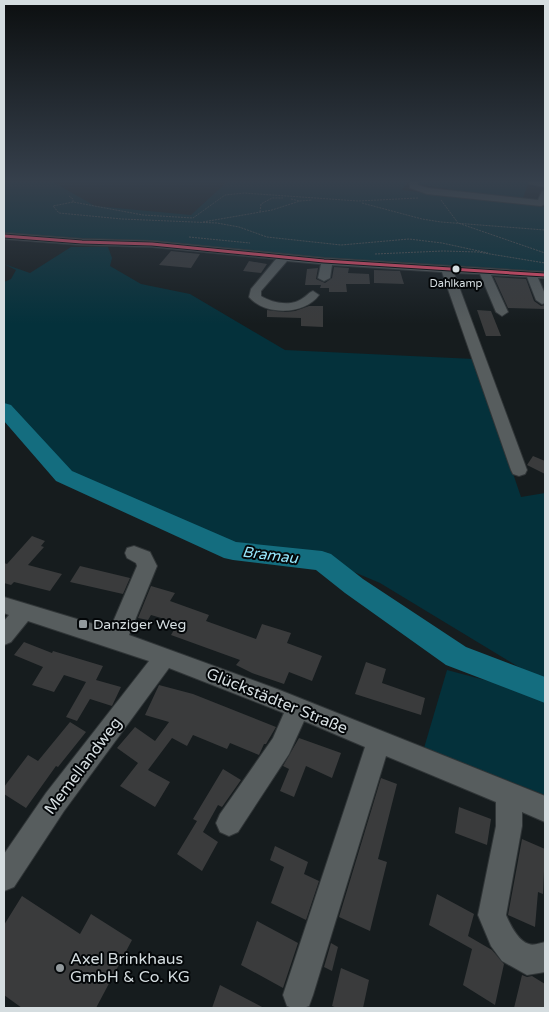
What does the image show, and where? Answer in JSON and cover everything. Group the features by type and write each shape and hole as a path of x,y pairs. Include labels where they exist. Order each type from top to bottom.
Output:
{"street":[{"path":"4,236 82,242 152,244 327,262 545,275"},
{"path":"283,258 255,291 255,297 270,305 287,306 302,304 311,299 313,295"},
{"path":"324,278 327,262"},
{"path":"447,269 519,470"},
{"path":"484,271 502,312"},
{"path":"530,274 542,300"},
{"path":"115,640 147,566 146,560 134,553"},
{"path":"4,636 14,608"},
{"name":"Glückstädter Straße","path":"14,608 165,657 298,708 545,809"},
{"name":"Memellandweg","path":"4,877 55,802 165,657"},
{"path":"229,823 281,746 298,708"},
{"path":"298,995 378,741"},
{"path":"509,794 509,826 492,915 501,936 512,951 526,960 545,957"}],"path":[{"path":"245,229 267,237 341,245 409,239 442,243 545,263"},
{"path":"476,229 545,253"},
{"path":"184,238 221,239 258,244"},
{"path":"366,254 443,251 488,253"}],"shaded area":[{"path":"4,229 545,229 545,273 269,254 4,232"},
{"path":"71,247 108,247 112,258 110,266 141,284 190,294 285,350 474,359 521,497 545,493 545,683 380,583 323,559 234,549 65,475 4,405 4,282 11,279 16,270 4,264 30,273"},
{"path":"447,670 545,696 545,795 424,748"}],"building":[{"path":"171,251 200,254 191,268 159,265"},
{"path":"249,261 267,264 261,273 243,271"},
{"path":"334,267 349,268 348,273 369,274 370,284 346,284 347,292 329,292 329,288 320,288 321,285 305,285 307,269 318,268 316,279 325,283 332,278"},
{"path":"374,270 400,271 404,284 374,283"},
{"path":"494,277 526,279 534,301 541,306 545,305 545,309 508,308"},
{"path":"309,306 323,306 323,327 301,326 301,318 267,317 267,310 285,312"},
{"path":"477,310 491,311 501,336 486,336"},
{"path":"533,456 545,461 545,474 527,465"},
{"path":"32,536 45,541 41,546 44,547 28,565 62,574 50,591 14,582 11,585 4,583 4,563 7,564"},
{"path":"80,566 130,578 123,594 70,582"},
{"path":"151,586 175,593 170,601 209,615 206,621 256,639 262,624 291,633 287,643 322,656 312,681 289,672 284,684 252,673 236,665 240,660 171,635 178,623 151,615 148,620 138,618"},
{"path":"24,642 52,653 53,651 103,666 96,680 121,687 112,706 90,699 77,721 66,717 86,682 64,675 54,692 32,685 43,667 14,655"},
{"path":"366,662 386,669 382,683 425,698 421,715 355,694"},
{"path":"159,685 193,694 276,727 259,755 230,743 227,749 193,735 187,746 172,738 148,770 170,782 155,807 120,786 138,763 117,748 135,727 155,741 169,722 145,715"},
{"path":"70,722 86,732 58,767 56,766 26,808 4,794 4,787 28,755 38,761"},
{"path":"299,738 341,753 332,778 306,766 294,797 280,791 289,769 283,766"},
{"path":"223,769 241,780 222,807 218,805 203,832 218,842 202,871 177,854 197,821 193,819"},
{"path":"381,778 397,784 378,859 387,862 370,931 339,917"},
{"path":"459,807 491,819 487,845 455,833"},
{"path":"522,839 545,849 543,894 538,892 535,927 508,915"},
{"path":"275,846 308,862 304,874 319,881 306,920 271,903 284,867 270,860"},
{"path":"437,894 474,914 468,936 492,950 504,964 495,1005 463,985 472,949 429,925"},
{"name":"Axel Brinkhaus GmbH & Co. KG","path":"22,896 80,934 91,914 132,940 96,1008 22,1008 4,995 4,925"},
{"path":"257,921 298,943 283,988 241,965"},
{"path":"331,943 338,947 332,971 324,967"},
{"path":"341,968 369,980 363,1008 337,1008 332,1006"},
{"path":"522,975 532,976 545,984 545,1008 514,1008"},
{"path":"220,985 264,1008 212,1008"}],"waterway":[{"name":"Bramau","path":"4,409 64,476 233,551 322,561 354,586 456,656 545,690"}],"transit line":[{"path":"4,236 82,242 152,244 324,261 545,275"}],"place":[{"name":"Dahlkamp","path":"456,269"},
{"name":"Danziger Weg","path":"83,624"},
{"name":"Axel Brinkhaus GmbH & Co. KG","path":"60,968"}]}
